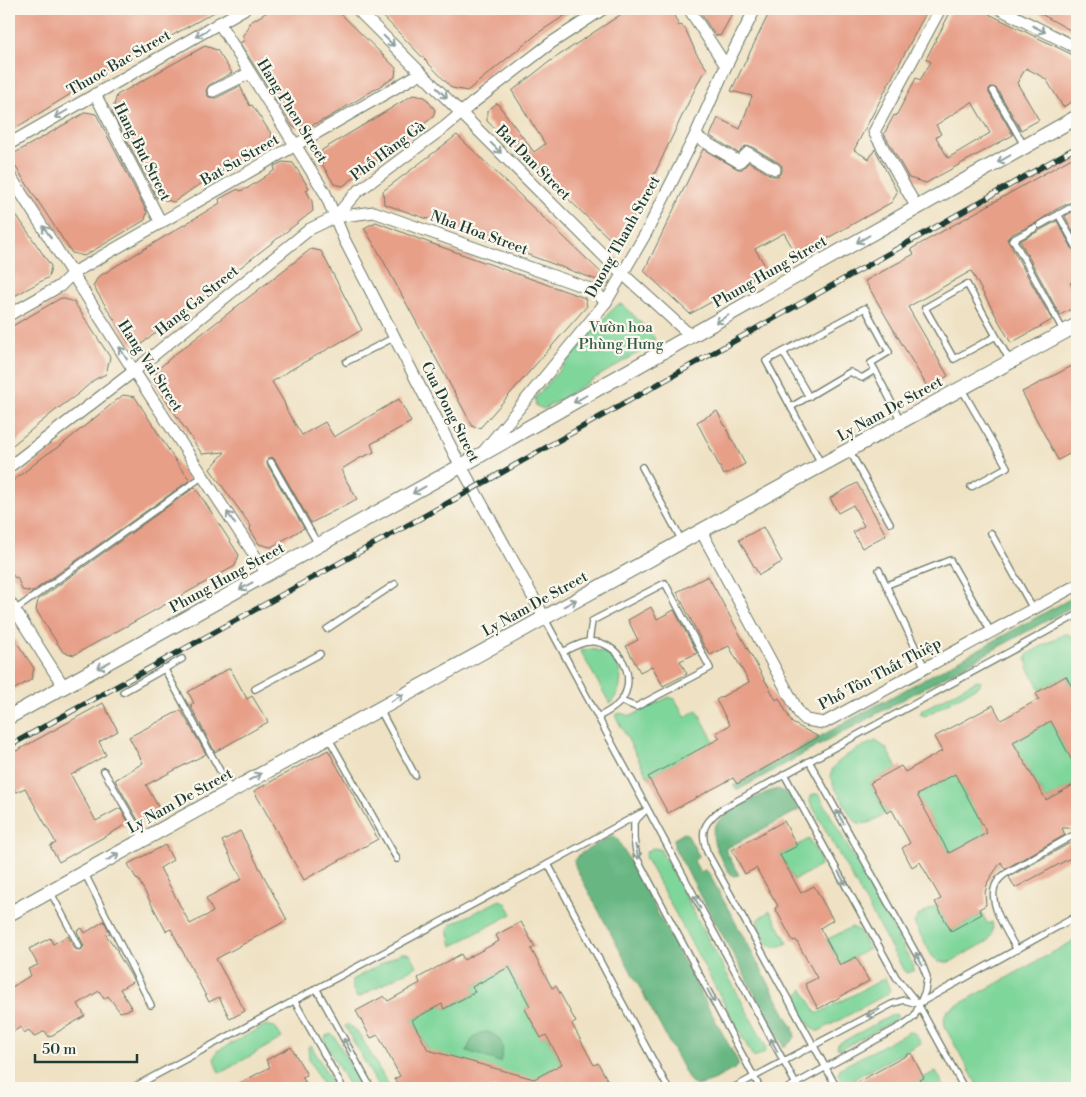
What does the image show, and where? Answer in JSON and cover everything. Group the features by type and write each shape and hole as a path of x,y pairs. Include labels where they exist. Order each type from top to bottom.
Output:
{"street":[{"name":"Thuoc Bac Street","path":"9,144 244,9"},
{"name":"Bat Dan Street","path":"357,9 612,264 691,336"},
{"name":"Phố Hàng Gà","path":"335,217 358,192 462,114 474,102 551,43 603,9"},
{"path":"689,9 726,66"},
{"name":"Duong Thanh Street","path":"480,456 606,302 646,233 695,136 754,9"},
{"path":"917,208 874,132 940,9"},
{"path":"1000,9 1077,48"},
{"name":"Hang Phen Street","path":"219,23 325,193 335,217"},
{"path":"213,91 250,73"},
{"name":"Bat Su Street","path":"9,315 60,286 73,273 421,73"},
{"name":"Hang But Street","path":"95,94 161,223"},
{"name":"Phung Hung Street","path":"9,717 480,456 1077,117"},
{"path":"695,136 739,162 748,153 775,169"},
{"name":"Hang Vai Street","path":"9,174 134,371 267,574"},
{"name":"Nha Hoa Street","path":"335,217 374,212 593,290 606,302"},
{"name":"Cua Dong Street","path":"335,217 461,466 544,617"},
{"name":"Hang Ga Street","path":"9,467 134,371 310,229 335,217"},
{"name":"Ly Nam De Street","path":"9,914 84,872 175,825 231,791 379,708 1077,325"},
{"name":"Phố Tôn Thất Thiệp","path":"701,531 799,713 806,720 824,723 1077,585"},
{"path":"12,606 64,687"}],"lane":[{"path":"993,91 1025,147"},
{"path":"1064,332 1012,240 1077,204"},
{"path":"1058,214 1077,248"},
{"path":"996,336 954,360 925,308 967,284 1010,361"},
{"path":"822,465 766,361 865,308 889,352 871,363 901,421"},
{"path":"346,362 395,337"},
{"path":"783,352 809,397"},
{"path":"791,407 850,372 862,378 875,370"},
{"path":"961,388 1007,467 971,487"},
{"path":"849,450 890,523"},
{"path":"271,462 318,546"},
{"path":"642,466 682,541"},
{"path":"12,606 203,476"},
{"path":"992,533 1033,609"},
{"path":"886,585 950,560 991,632"},
{"path":"879,570 925,668"},
{"path":"589,642 592,621 665,583 710,668 636,707 621,701"},
{"path":"327,629 396,584"},
{"path":"837,1088 707,852 703,840 703,828 715,814 784,774 1077,615"},
{"path":"544,617 797,1086"},
{"path":"562,652 589,642 601,643 612,648 621,656 626,667 628,679 626,690 621,701 598,717"},
{"path":"255,689 320,654"},
{"path":"123,692 182,659"},
{"path":"164,668 231,791"},
{"path":"379,708 415,775"},
{"path":"328,737 396,859"},
{"path":"788,1088 797,1086 904,1025 914,1017 925,991 927,977 922,964 809,761"},
{"path":"104,771 144,840"},
{"path":"784,774 896,977 918,1004 964,1088"},
{"path":"132,1088 647,809"},
{"path":"647,809 634,822 637,858 760,1088"},
{"path":"1017,950 995,906 994,887 1005,874 1072,836 1077,835"},
{"path":"548,864 668,1088"},
{"path":"84,872 151,1005"},
{"path":"50,891 79,946"},
{"path":"733,1088 892,1004 904,1000 918,1004 1077,916"},
{"path":"316,988 370,1088"},
{"path":"294,1000 343,1088"}],"green space":[{"name":"Vườn hoa Phùng Hưng","path":"621,304 654,337 654,343 544,409 536,406 535,398 610,312"},
{"path":"1077,595 1077,604 738,790 733,786 819,737"},
{"path":"1067,634 1077,638 1077,696 1066,676 1040,690 1026,659 1027,655 1031,652"},
{"path":"591,649 609,656 619,670 620,686 610,704 580,650"},
{"path":"977,680 981,681 980,685 925,716 920,714 922,710"},
{"path":"669,697 675,699 685,717 697,710 714,742 648,777 615,715 620,713 631,716"},
{"path":"1051,721 1077,769 1077,783 1046,800 1013,742"},
{"path":"876,741 886,748 897,768 870,783 887,813 863,824 850,816 831,777 832,771 841,760 863,746"},
{"path":"955,774 987,833 949,853 917,795"},
{"path":"778,789 788,794 799,810 725,849 739,875 733,876 726,867 715,845 713,837 717,823 737,808 765,793"},
{"path":"813,794 820,796 913,965 914,970 911,972 906,973 904,971 810,802"},
{"path":"684,833 687,834 699,856 694,861 700,872 705,870 708,872 793,1028 795,1037 784,1047 674,847 674,839"},
{"path":"613,835 618,840 738,1062 736,1068 708,1083 696,1086 689,1080 576,868 574,861 580,854"},
{"path":"809,839 820,858 820,866 794,880 780,855"},
{"path":"653,848 660,849 766,1047 764,1053 754,1057 752,1055 645,857 647,851"},
{"path":"500,900 506,903 512,914 452,946 448,929 452,924"},
{"path":"937,905 951,931 982,914 988,924 992,922 993,930 989,940 950,962 939,962 932,956 914,923 918,916"},
{"path":"770,911 788,943 776,948 772,947 765,940 758,922 759,918"},
{"path":"852,927 859,931 869,949 840,965 826,940"},
{"path":"1077,939 1077,1088 979,1088 946,1029 944,1020 947,1011"},
{"path":"401,953 410,954 417,966 357,998 352,987 352,980"},
{"path":"509,967 530,1006 525,1009 541,1038 546,1035 562,1064 520,1087 435,1062 412,1020 442,1004 445,1009 475,993 472,987"},
{"path":"885,978 890,990 887,994 819,1031 816,1031 809,1025 799,1005 797,996 803,989 817,1014"},
{"path":"894,1014 897,1015 897,1019 841,1049 837,1048 838,1044"},
{"path":"348,1024 360,1035 390,1088 379,1088 345,1026"},
{"path":"266,1025 275,1027 282,1038 222,1072 218,1071 214,1059 217,1051"},
{"path":"487,1032 496,1037 501,1044 500,1062 467,1051 474,1038 479,1034"},
{"path":"909,1032 915,1034 921,1043 853,1079 857,1088 844,1088 838,1074 840,1068"},
{"path":"331,1034 335,1037 363,1088 350,1088 324,1041 326,1036"},
{"path":"311,1045 335,1088 324,1088 309,1059 308,1047"},
{"path":"936,1071 945,1088 907,1087"}],"building":[{"path":"9,9 220,9 108,71 9,132"},
{"path":"272,9 336,9 396,68 395,77 326,119 305,128 293,127 240,43 245,40 242,36 248,29 249,23"},
{"path":"376,9 575,9 541,31 467,91 452,88"},
{"path":"629,9 671,9 679,26 681,25 685,28 696,53 707,69 692,95 633,219 614,243 487,121 487,111 497,103 534,152 545,144 512,91 549,62"},
{"path":"698,9 735,9 720,36 715,35"},
{"path":"771,9 928,9 854,150 869,159 875,149 897,192 892,202 796,254 784,233 755,249 766,267 752,276 753,278 747,282 690,314 644,271 703,149 738,169 742,169 749,162 772,176 778,176 782,172 782,166 779,163 752,147 745,146 738,153 710,136 718,118 740,129 752,96 731,91"},
{"path":"952,9 984,9 990,12 989,14 1077,57 1077,99 1063,107 1046,79 1026,68 1017,83 1039,120 1021,130 997,89 991,87 989,93 1013,135 926,183 909,178 884,134 916,78 920,80 931,62 926,59","holes":["972,102 990,133 948,158 936,137 941,134 936,125"]},
{"path":"1032,9 1077,9 1077,34"},
{"path":"205,46 217,50 232,73 209,85 206,90 207,95 216,98 240,86 250,106 252,105 272,135 268,145 194,188 174,202 157,198 112,112 117,95"},
{"path":"413,95 425,97 435,110 433,117 343,186 334,184 319,159 322,150"},
{"path":"86,112 96,114 147,212 145,220 84,256 72,253 13,163 15,153"},
{"path":"457,135 610,281 608,284 384,204 383,191"},
{"path":"1077,155 1077,199 1055,210 1036,223 1010,235 1007,239 1052,320 1011,343 971,271 908,307 948,376 928,388 865,281 914,254 911,249"},
{"path":"283,162 293,163 309,188 306,190 312,201 313,211 139,346 129,343 93,286 98,277 220,203 219,199 238,189 240,191 248,188 275,170 274,166"},
{"path":"9,204 51,266 49,277 9,299"},
{"path":"1077,209 1077,239 1065,216"},
{"path":"1057,221 1073,250 1077,253 1077,279 1070,283 1077,296 1077,306 1060,315 1020,241"},
{"path":"376,222 585,298 587,306 480,428 473,427 364,228"},
{"path":"311,249 321,251 362,330 272,382 287,411 302,435 325,422 334,437 399,399 411,422 371,444 374,452 342,469 357,499 311,523 275,460 272,457 268,458 267,464 304,528 271,547 259,544 250,529 251,526 210,469 225,452 202,454 154,382 157,370 175,354"},
{"path":"61,298 74,302 110,357 106,374 94,380 9,448 9,328"},
{"path":"1074,365 1077,372 1077,450 1058,460 1022,392"},
{"path":"123,395 135,397 190,480 32,592 22,590 17,577 15,578 9,570 9,484"},
{"path":"717,411 745,464 724,475 697,422"},
{"path":"857,483 886,535 862,548 853,532 864,526 853,505 838,513 830,498"},
{"path":"195,487 239,555 235,566 74,655 63,652 36,610 38,600"},
{"path":"763,527 782,562 759,575 739,540"},
{"path":"708,576 776,700 779,698 792,723 819,737 737,784 733,778 668,813 648,777 720,738 716,733 730,725 716,700 749,682 729,646 710,655 677,592"},
{"path":"651,607 657,619 674,610 697,653 680,661 687,674 663,686 652,666 640,672 626,646 638,640 628,620"},
{"path":"9,631 34,668 31,680 9,692"},
{"path":"230,668 247,699 252,696 268,722 215,752 190,705 194,703 188,692"},
{"path":"1066,676 1077,696 1077,770 1051,721 1013,742 1046,800 1077,783 1077,828 1062,828 1065,835 1005,869 1001,862 988,881 985,893 986,905 979,909 982,914 951,931 935,902 941,899 920,862 912,867 902,848 910,843 892,810 887,813 870,783 901,766 905,772 942,751 934,737 993,705 1001,720 1039,699 1036,693","holes":["955,774 987,833 949,853 917,795"]},
{"path":"103,703 118,731 99,742 106,755 71,775 96,821 120,808 129,823 59,862 50,846 56,843 25,788 17,792 9,788 9,755"},
{"path":"181,710 206,754 146,785 160,810 139,822 115,780 143,763 129,737"},
{"path":"328,750 378,839 304,880 254,791"},
{"path":"784,821 797,846 780,855 801,893 814,886 833,920 820,928 840,965 856,957 869,981 818,1009 805,984 817,978 796,940 793,941 775,908 778,906 756,868 745,874 732,850"},
{"path":"240,831 287,920 216,959 245,1011 230,1019 219,997 209,1002 171,929 166,931 128,864 165,845 173,860 160,868 190,924 213,912 206,898 242,879 222,841"},
{"path":"1070,843 1076,855 1015,888 1009,877"},
{"path":"104,921 110,933 106,935 118,951 134,981 120,989 132,1009 120,1012 108,996 104,999 99,991 78,1004 85,1016 49,1037 45,1031 34,1037 29,1030 24,1033 21,1027 9,1034 9,989 31,975 28,969 38,965 29,949 50,938 53,944 68,936 75,949 81,950 84,946 77,931 82,928 85,933"},
{"path":"521,922 535,947 531,949 552,988 556,986 576,1022 572,1024 594,1065 598,1063 612,1088 399,1088 394,1079 400,1076 378,1035 371,1038 356,1011 384,996 388,1001 420,983 418,978 461,954 464,960 499,941 496,935","holes":["509,967 530,1006 525,1009 541,1038 546,1035 562,1064 534,1079 428,1050 412,1020 442,1004 444,1009 475,992 472,987"]},
{"path":"291,1047 307,1075 302,1077 309,1088 231,1088 270,1067 266,1060"},
{"path":"911,1053 924,1078 905,1088 847,1088"}],"railway":[{"path":"9,746 455,499 1077,147"}]}
